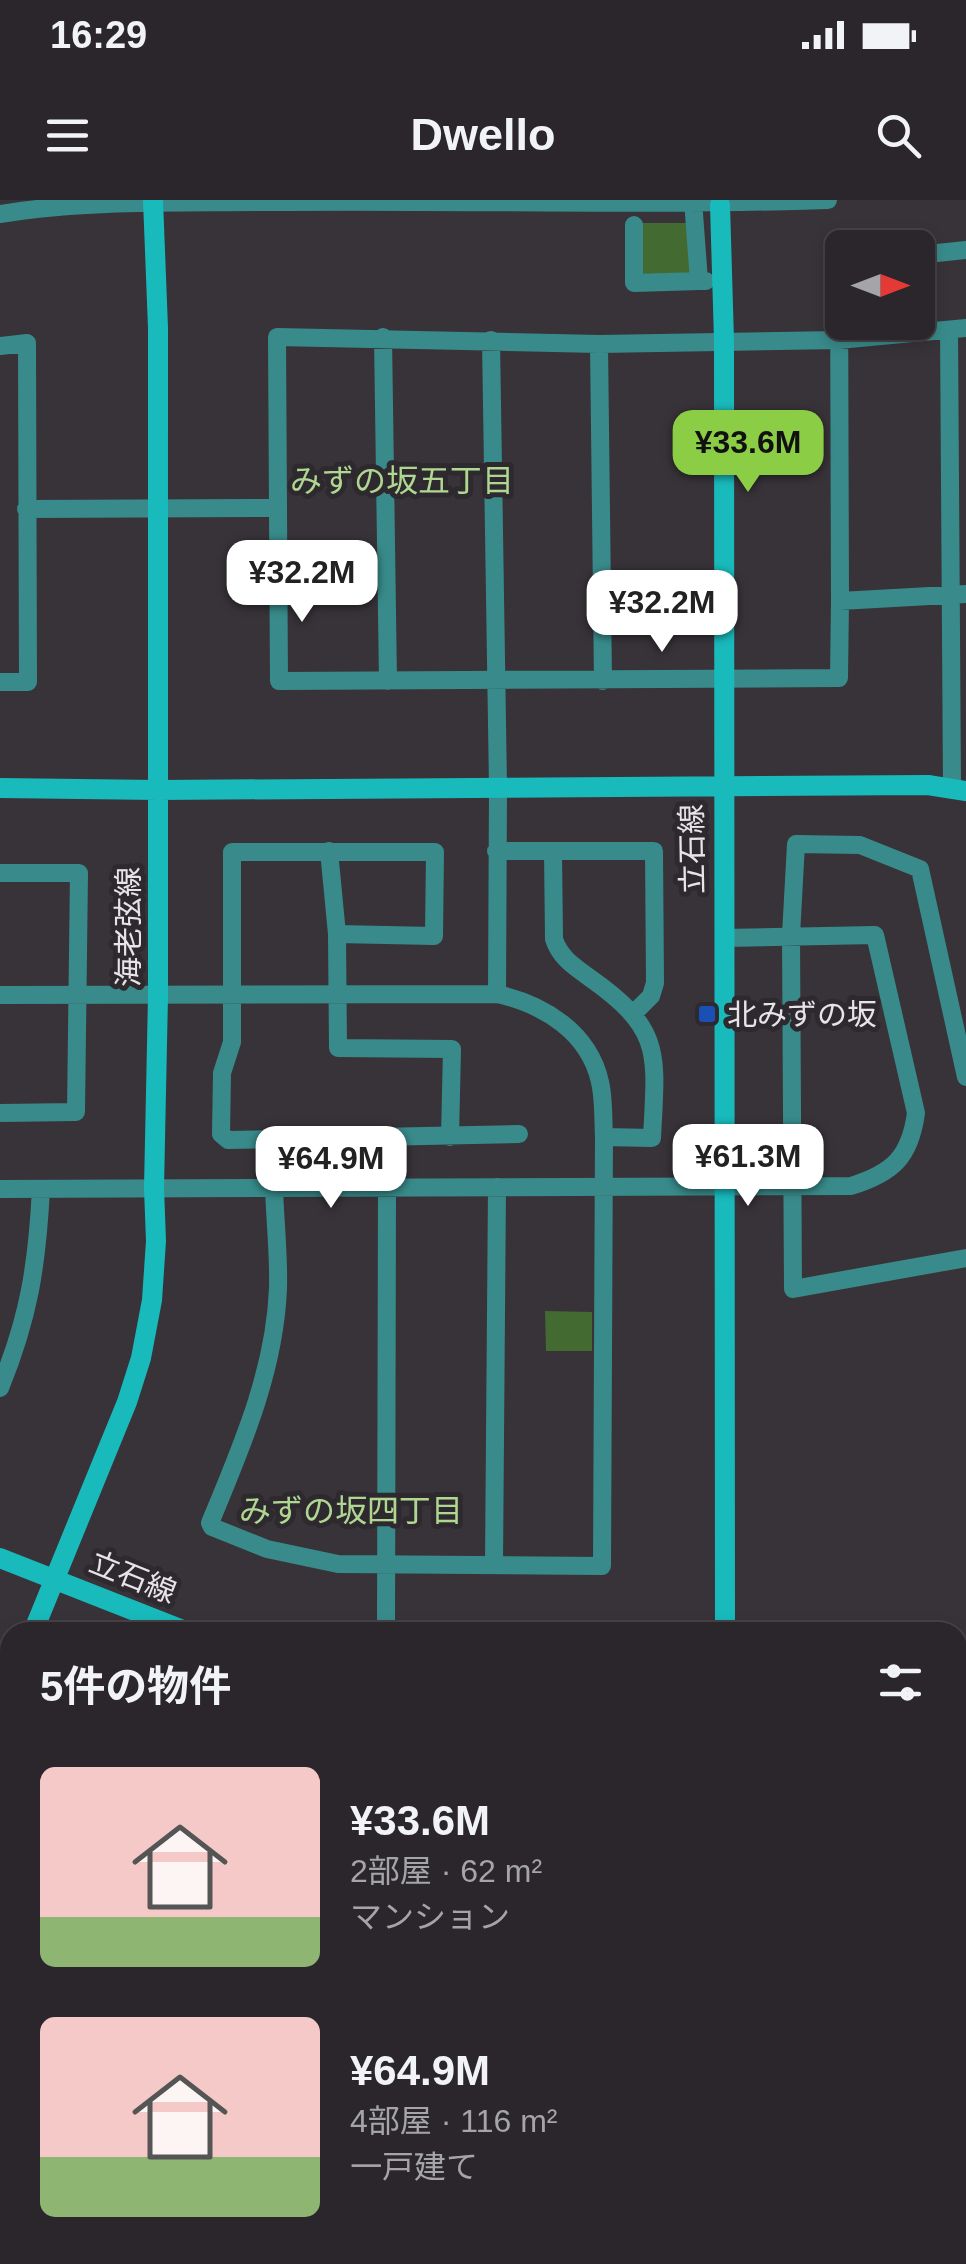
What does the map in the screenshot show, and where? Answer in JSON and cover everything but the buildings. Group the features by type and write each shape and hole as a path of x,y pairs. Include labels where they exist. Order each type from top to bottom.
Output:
{"street":[{"path":"634,226 634,283 704,281 693,200"},
{"path":"0,214 153,202 720,204 828,200"},
{"name":"海老弦線","path":"36,1622 127,1402 141,1358 152,1300 158,996 158,328 153,202"},
{"path":"720,204 724,340 722,786 959,788 958,329"},
{"path":"935,253 966,250"},
{"path":"825,340 600,344 277,337 279,681 839,678 839,340"},
{"path":"383,337 388,681"},
{"path":"491,340 497,994"},
{"path":"0,346 27,342 28,682 0,682"},
{"path":"600,344 603,681"},
{"path":"26,510 278,508"},
{"path":"840,601 958,595"},
{"name":"立石線","path":"0,788 722,786 725,1622"},
{"path":"966,1077 920,868 860,845 796,844 792,935 794,1289 966,1258"},
{"path":"496,850 654,850 655,983 651,996 634,1013"},
{"path":"329,851 337,934 338,1048 343,1056 452,1049 450,1138"},
{"path":"337,934 434,936 435,852 232,852 232,1042 222,1073 221,1134 228,1140 519,1134"},
{"path":"553,852 557,949 634,1013 656,1062 652,1138 604,1138"},
{"path":"0,872 79,874 76,1112 0,1113"},
{"path":"0,1190 794,1187 852,1186 880,1177 900,1159 913,1135 916,1113 875,935 724,938"},
{"path":"0,995 497,994 523,1000 552,1014 578,1037 600,1080 604,1138 602,1566 338,1564 267,1549 210,1524 253,1419 269,1355 278,1290 274,1188"},
{"path":"386,1622 387,1187"},
{"path":"494,1564 497,1187"},
{"path":"0,1388 21,1336 37,1258 41,1189"},
{"name":"立石線","path":"0,1558 163,1622"}],"green space":[{"path":"637,223 691,223 697,276 638,275"},
{"path":"545,1311 592,1312 592,1351 546,1351"}],"place":[{"name":"北みずの坂","path":"707,1014"}],"district":[{"name":"みずの坂五丁目","path":"402,481"},
{"name":"みずの坂四丁目","path":"351,1511"}]}
